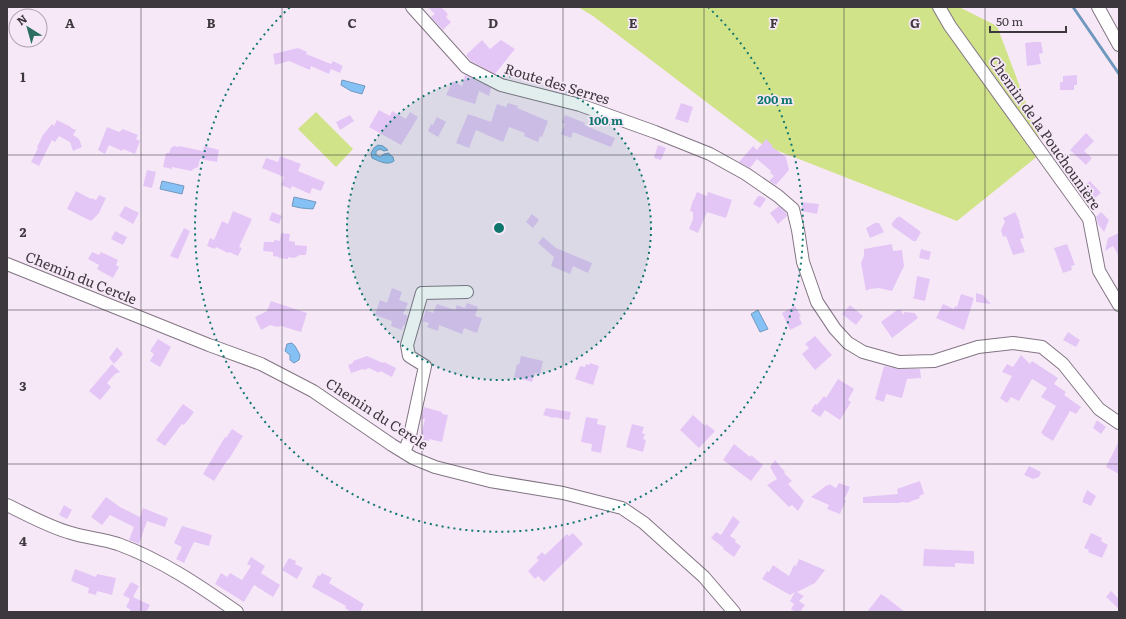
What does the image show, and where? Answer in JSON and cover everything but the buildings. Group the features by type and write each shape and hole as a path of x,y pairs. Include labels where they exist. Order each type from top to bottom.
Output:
{"street":[{"name":"Route des Serres","path":"412,7 466,67 501,85 580,105 710,154 746,174 778,196 793,209 803,262 817,302 835,329 848,343 863,352 899,362 934,361 978,347 1013,343 1042,347 1063,364 1099,409 1119,423"},
{"name":"Chemin de la Pouchounière","path":"940,7 950,26 1089,219 1099,271 1119,305"},
{"path":"1098,7 1119,45"},
{"name":"Chemin du Cercle","path":"7,264 209,345 261,364 313,391 413,458 435,467 490,481 563,493 622,508 644,523 704,577 734,612"},
{"path":"404,452 409,440 425,366 409,356 407,345 422,294 467,292"},
{"path":"7,505 70,533 118,544 159,562 204,589 237,612"}],"green space":[{"path":"578,7 959,7 997,26 1044,151 957,221 763,145 593,16"},
{"path":"316,112 353,149 336,167 298,129"}],"water":[{"path":"342,80 365,86 362,94 351,91 341,85"},
{"path":"378,145 383,146 388,150 384,151 380,149 376,151 376,155 380,157 389,153 393,157 394,161 386,163 372,158 371,153"},
{"path":"162,181 184,186 182,194 160,189"},
{"path":"294,197 316,202 313,209 292,206"},
{"path":"758,310 768,329 760,332 751,314"},
{"path":"292,343 300,355 299,360 294,363 290,360 290,355 285,351 287,344"}],"waterway":[{"path":"1073,7 1119,74"}]}
